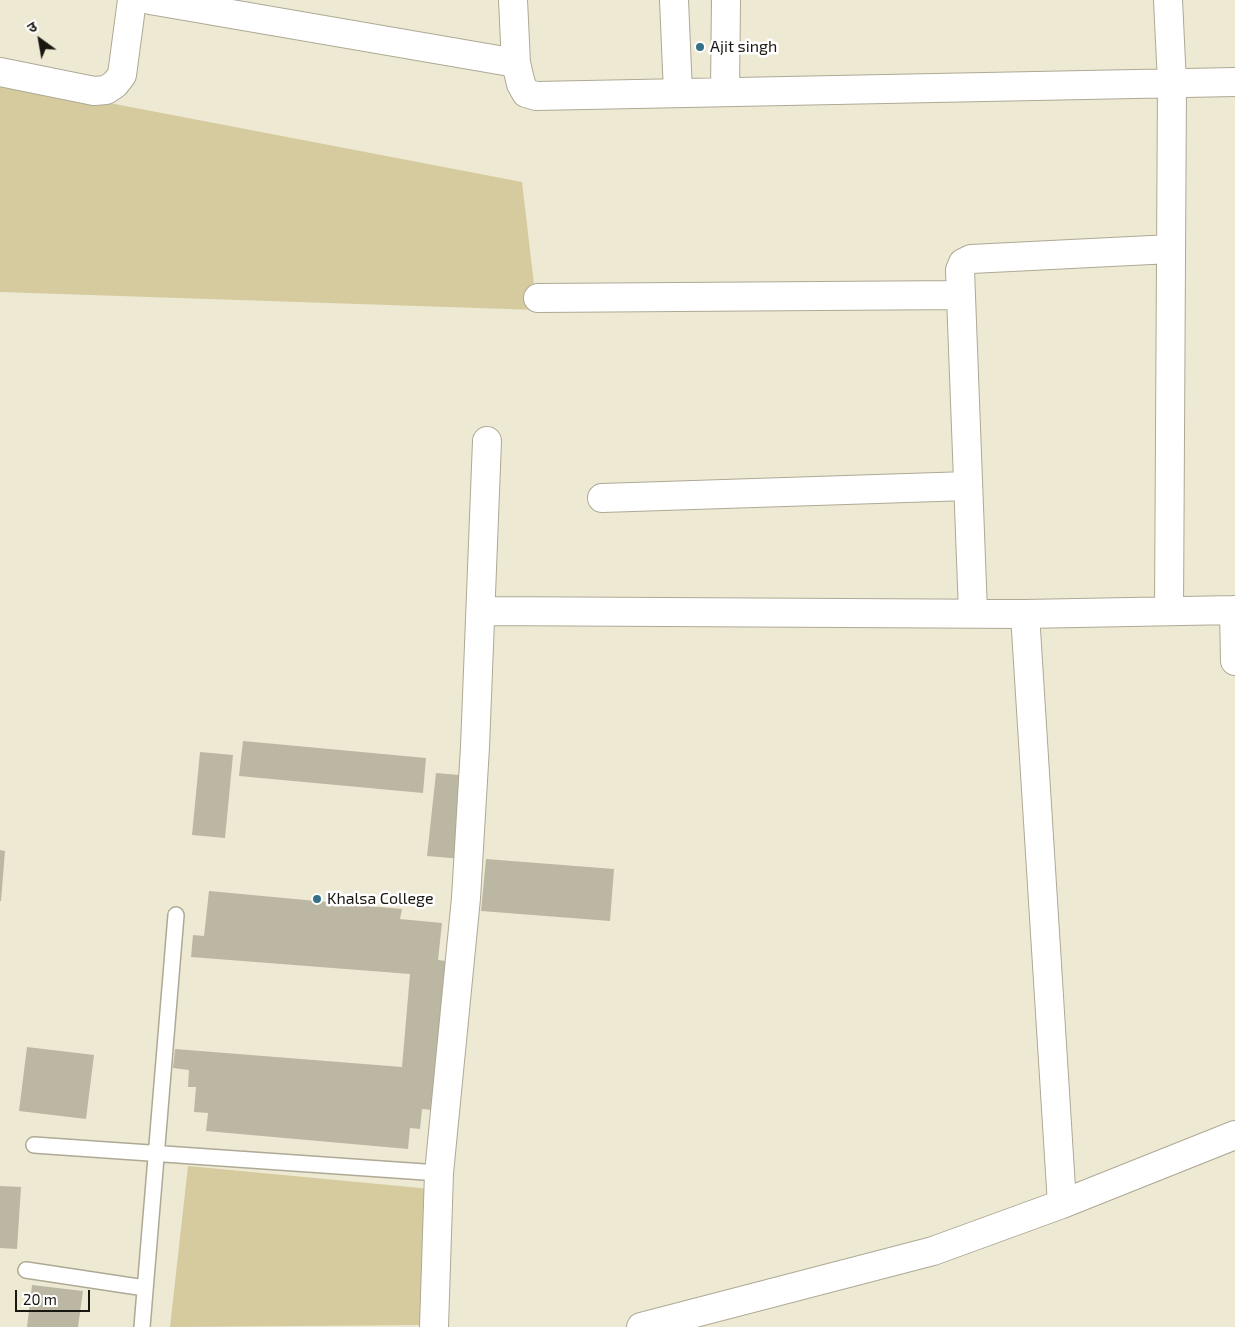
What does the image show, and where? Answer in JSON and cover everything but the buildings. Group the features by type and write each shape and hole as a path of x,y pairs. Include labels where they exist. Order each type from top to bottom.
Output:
{"street":[{"path":"0,72 94,91 106,90 115,84 122,74 132,0"},
{"path":"150,0 516,64"},
{"path":"513,0 516,64 521,84 526,92 536,96 1235,82"},
{"path":"674,0 678,93"},
{"path":"725,92 726,0"},
{"path":"1168,0 1172,83 1170,611"},
{"path":"973,612 960,270 963,263 971,259 1171,249"},
{"path":"538,298 961,295"},
{"path":"434,1327 439,1173 466,898 482,611 487,441"},
{"path":"602,498 968,486"},
{"path":"482,611 973,612 1025,614 1235,610 1235,661"},
{"path":"1025,614 1062,1204"},
{"path":"641,1327 933,1251 1062,1204 1235,1135"}],"lane":[{"path":"142,1327 176,915"},
{"path":"34,1145 156,1155 439,1173"},
{"path":"26,1270 145,1288"}],"shaded area":[{"path":"0,82 522,182 537,310 0,292"},
{"path":"188,1166 431,1189 424,1325 170,1327"}],"place":[{"name":"Ajit singh","path":"700,47"},
{"name":"Khalsa College","path":"317,899"}]}
